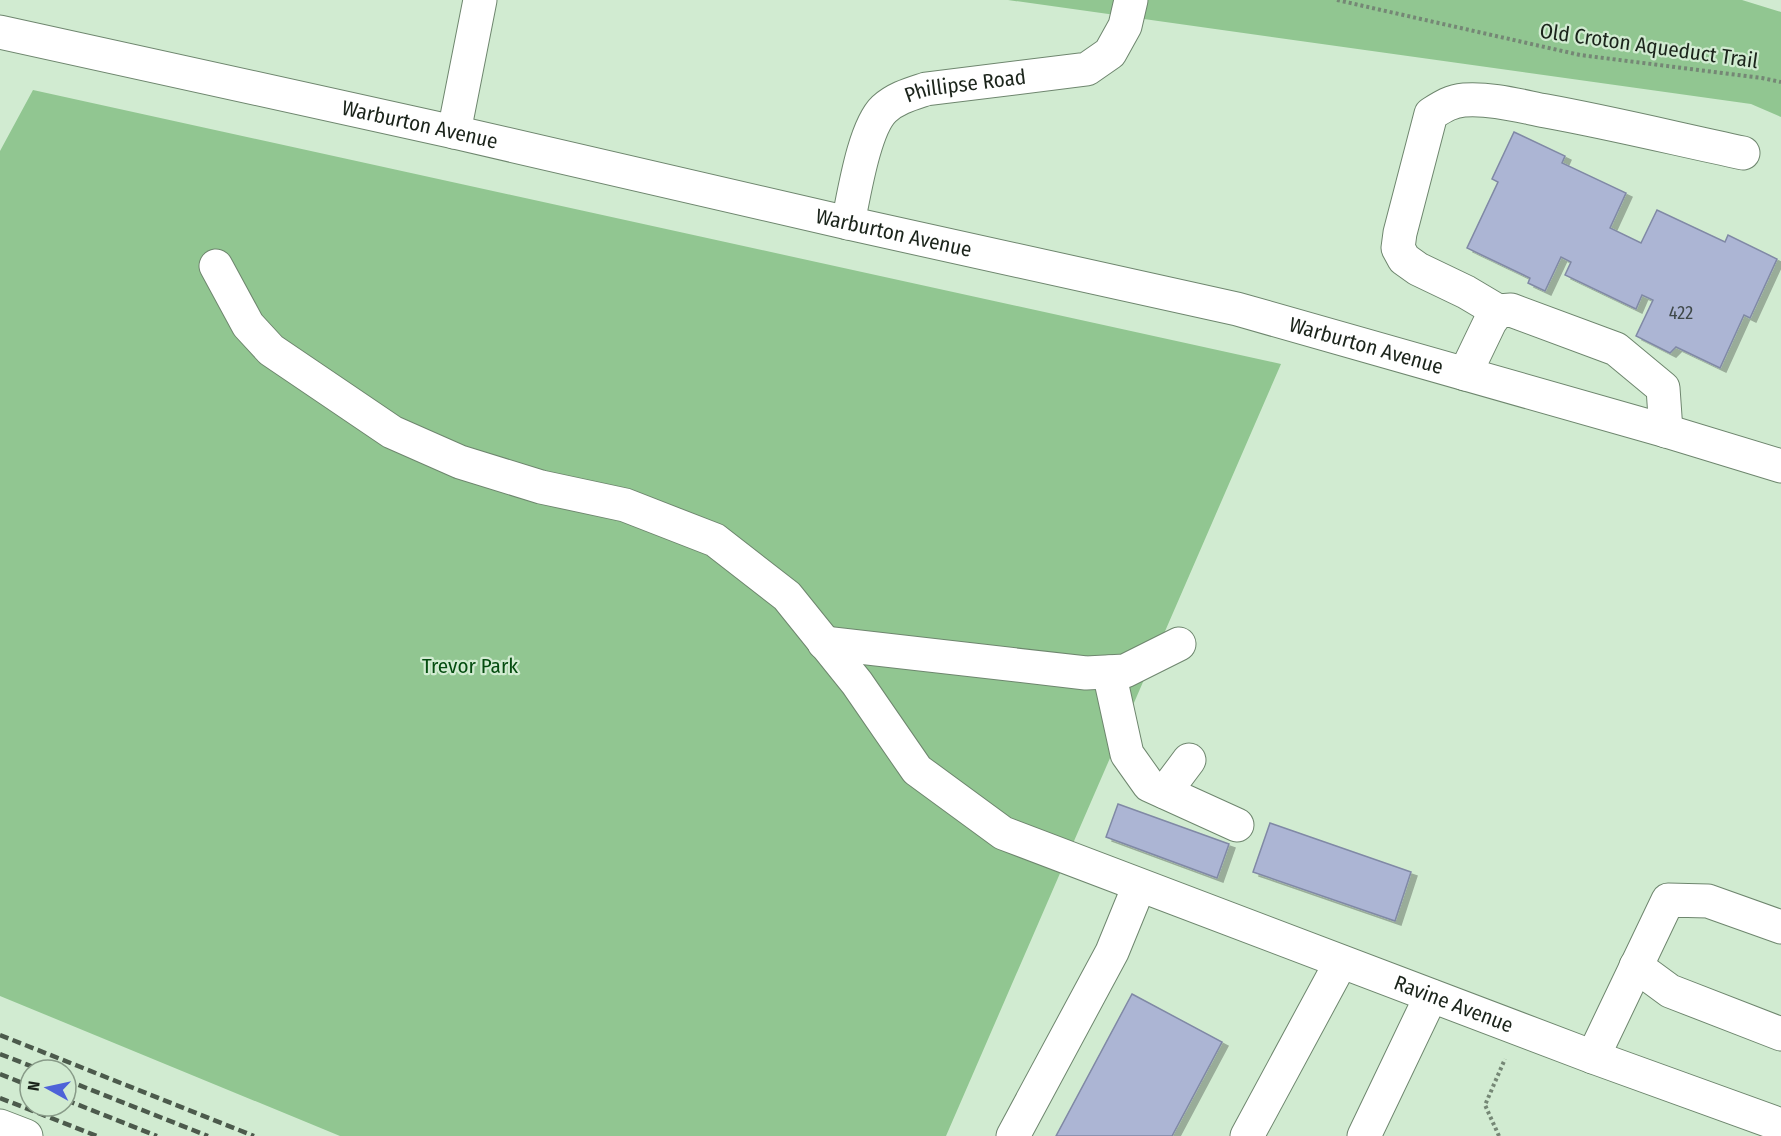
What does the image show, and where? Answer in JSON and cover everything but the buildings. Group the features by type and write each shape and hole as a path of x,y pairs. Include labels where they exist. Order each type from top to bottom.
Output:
{"street":[{"path":"454,132 480,0"},
{"name":"Phillipse Road","path":"848,223 867,139 883,110 900,97 926,89 1087,69 1110,53 1125,26 1131,0"},
{"name":"Warburton Avenue","path":"0,32 1237,309 1781,466"},
{"path":"1666,431 1663,388 1616,349 1511,310 1498,311 1466,292 1418,269 1404,259 1398,248 1400,233 1431,114 1446,104 1464,100 1486,101 1609,123 1743,153"},
{"name":"Ravine Avenue","path":"216,266 248,325 271,350 392,432 460,462 541,487 625,505 715,540 787,596 857,683 917,770 1003,833 1518,1029 1781,1125"},
{"path":"1465,374 1490,321 1498,311"},
{"path":"824,643 1086,673 1125,671 1179,644"},
{"path":"1109,672 1127,754 1149,784 1237,825"},
{"path":"1166,792 1189,760"},
{"path":"1013,1136 1112,952 1134,884"},
{"path":"1593,1057 1668,900 1708,901 1781,927"},
{"path":"1247,1136 1341,962"},
{"path":"1636,966 1670,991 1781,1034"},
{"path":"1364,1136 1431,996"},
{"path":"0,1126 26,1136"}],"path":[{"name":"Old Croton Aqueduct Trail","path":"1336,0 1580,55 1781,82"},
{"path":"1498,1136 1485,1105 1518,1029"}],"green space":[{"path":"1008,0 1742,0 1781,12 1781,117 1751,104"},
{"name":"Trevor Park","path":"33,90 1281,364 946,1136 340,1136 0,996 0,151"}],"railway":[{"path":"0,1035 254,1136"},
{"path":"0,1054 18,1061"},
{"path":"0,1074 18,1081"},
{"path":"78,1085 208,1136"},
{"path":"0,1098 97,1136"},
{"path":"78,1105 157,1136"}]}
